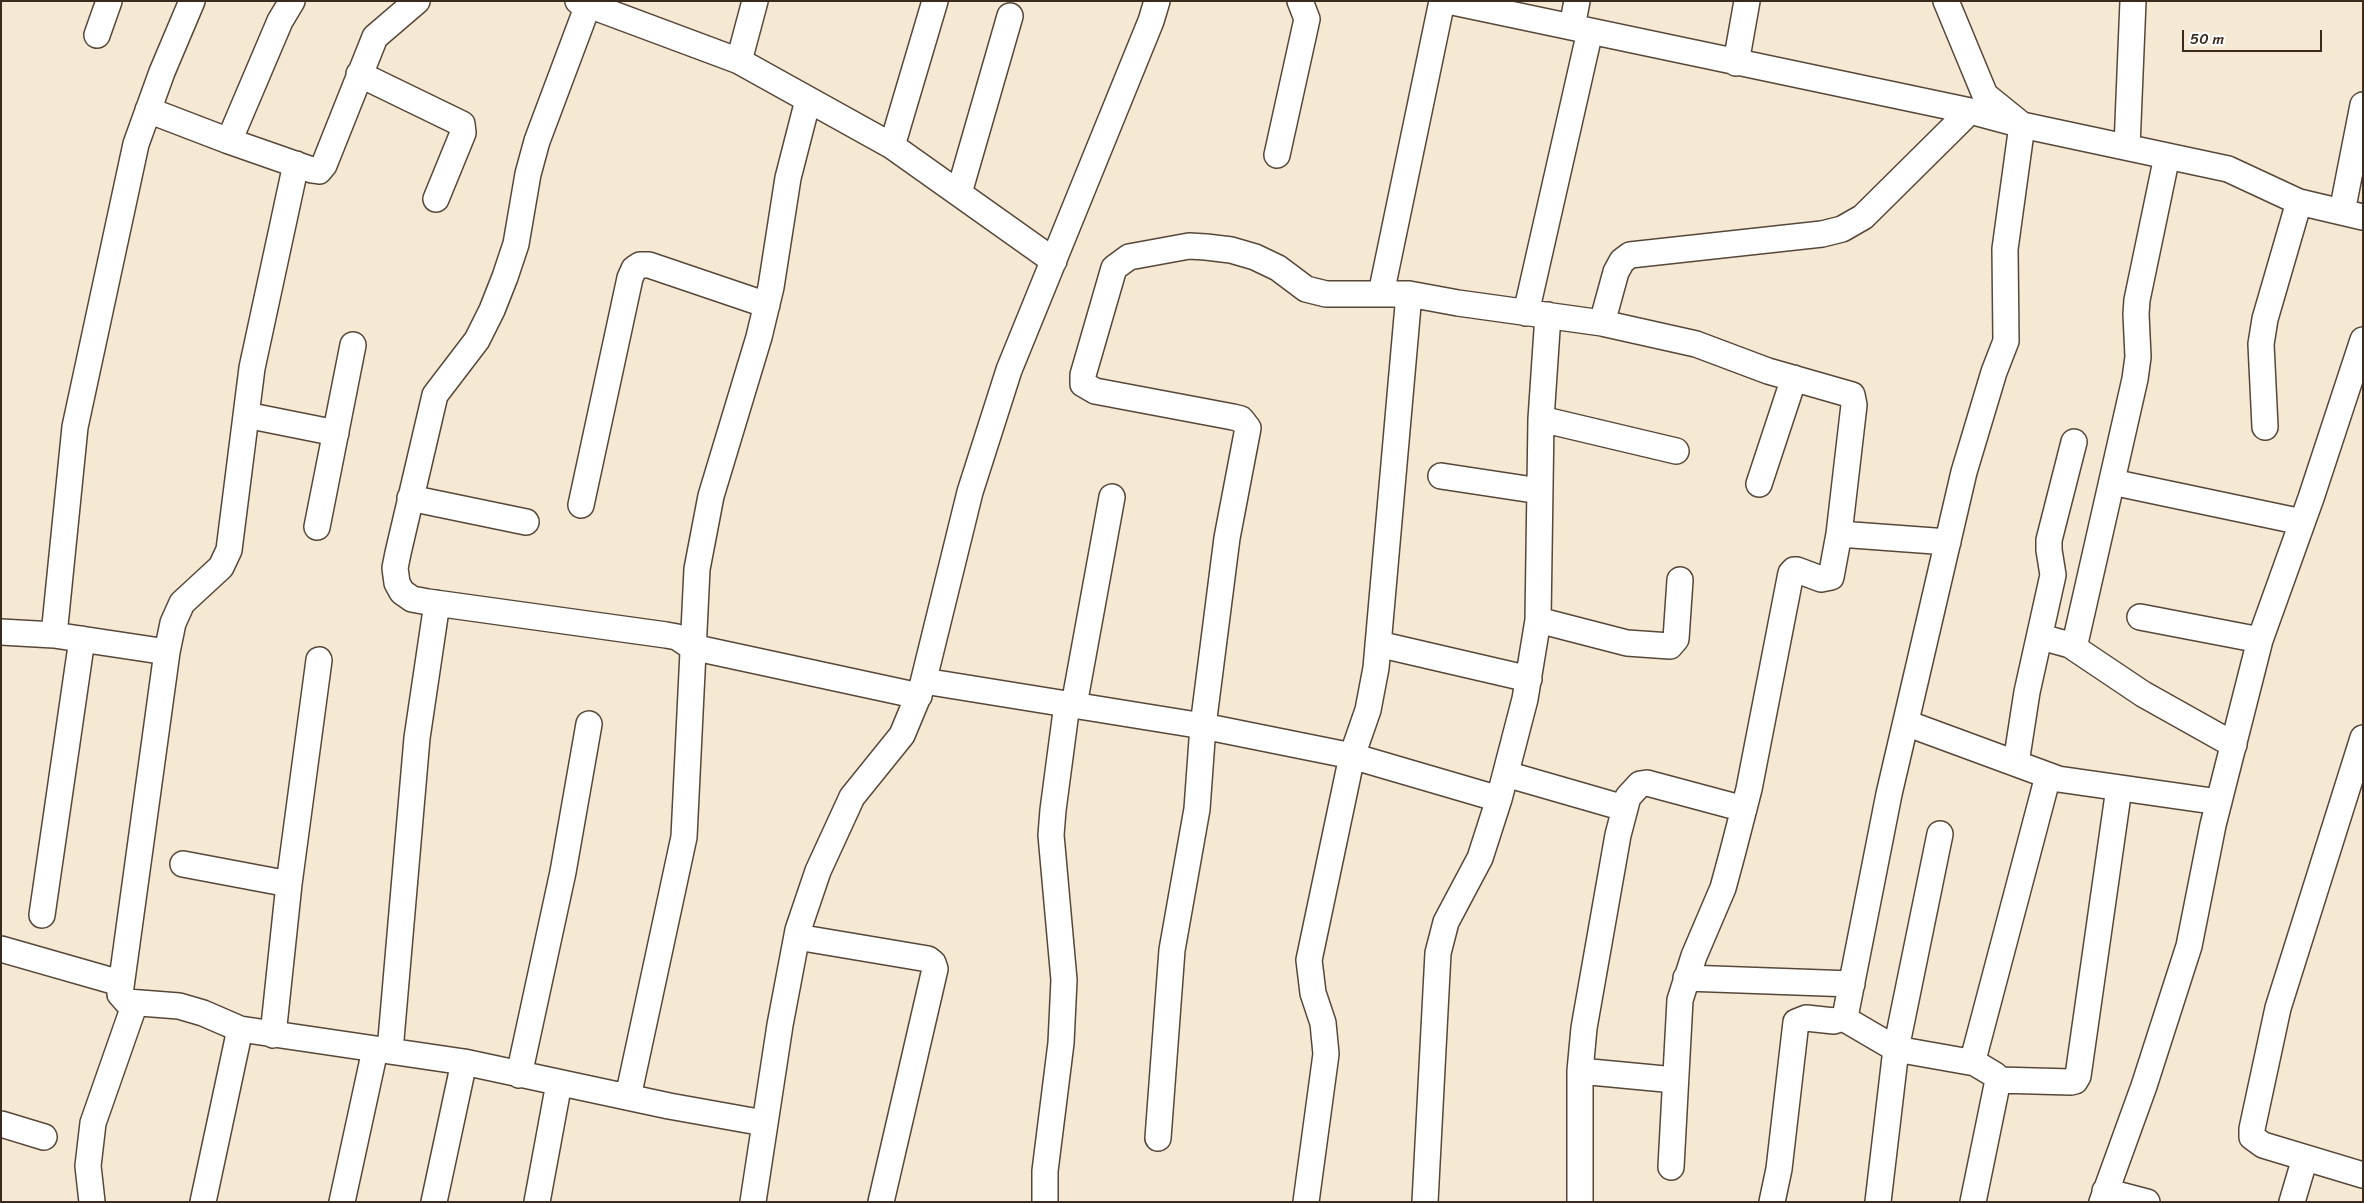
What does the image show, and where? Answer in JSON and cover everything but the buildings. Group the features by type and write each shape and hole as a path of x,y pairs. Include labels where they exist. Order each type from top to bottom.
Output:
{"street":[{"path":"97,35 109,1"},
{"path":"54,635 75,427 136,144 192,1"},
{"path":"230,141 280,21 292,1"},
{"path":"148,110 230,141 319,171 324,166 359,74 375,38 417,1"},
{"path":"739,61 755,1"},
{"path":"892,146 935,1"},
{"path":"753,1202 764,1123 797,937 818,871 852,797 902,736 921,689 970,492 1009,370 1151,21 1157,1"},
{"path":"1277,155 1307,19 1300,1"},
{"path":"1381,294 1442,1"},
{"path":"1448,1 1506,7 1581,29 1970,111 2022,125 2228,169 2299,202 2353,214 2363,105"},
{"path":"1425,1202 1438,953 1446,922 1480,858 1500,799 1526,699 1538,620 1541,419 1537,314 1581,29 1577,1"},
{"path":"1736,63 1747,1"},
{"path":"1946,1 1985,95 2022,125"},
{"path":"2127,147 2133,1"},
{"path":"1054,260 892,146 739,61 583,3 537,141 528,174 516,244 505,277 492,310 477,340 435,395 398,553 397,582 402,592 412,598 437,604 666,634 677,637 692,647 921,689 1070,705 1203,726 1352,756 1500,799"},
{"path":"959,193 1010,16"},
{"path":"359,74 462,124 463,133 436,199"},
{"path":"628,1097 684,837 697,569 711,496 767,305 788,178 808,100"},
{"path":"1602,323 1616,272 1622,261 1630,255 1822,234 1842,229 1863,217 1970,111"},
{"path":"1772,1202 1779,1169 1796,1022 1806,1018 1834,1021 1843,1018 1846,1012 1889,794 1948,542 1972,445 1994,372 2006,342 2007,227 2022,125"},
{"path":"2070,645 2076,639 2135,378 2138,357 2137,300 2167,156"},
{"path":"296,164 252,368 229,550 221,567 182,603 173,623 167,652 120,994 123,998 134,1003 179,1006 203,1013 240,1029 464,1062 519,1075 764,1123"},
{"path":"2265,427 2261,344 2265,319 2299,202"},
{"path":"1158,1138 1172,950 1197,809 1203,726 1227,538 1248,428 1241,419 1233,416 1095,391 1083,384 1082,375 1114,268 1129,256 1189,246 1231,250 1255,257 1278,268 1306,289 1326,294 1410,294 1602,323 1696,344 1768,371 1846,392 1854,399 1839,534 1831,577 1821,579 1797,570 1790,574 1746,800 1722,888 1686,978 1678,1026 1671,1167"},
{"path":"581,505 630,278 634,269 640,265 649,265 767,305"},
{"path":"1306,1202 1326,1054 1323,1023 1313,993 1309,960 1352,756 1368,710 1376,668 1410,294"},
{"path":"2147,1202 2103,1196 2144,1086 2190,946 2219,802 2260,640 2363,340"},
{"path":"317,527 353,345"},
{"path":"1759,484 1794,378"},
{"path":"246,415 336,432"},
{"path":"1541,419 1676,451"},
{"path":"2016,763 2025,699 2041,636 2053,575 2049,540 2074,442"},
{"path":"1441,476 1540,491"},
{"path":"2112,482 2302,522"},
{"path":"410,498 526,522"},
{"path":"1045,1202 1045,1171 1061,1043 1064,980 1053,858 1052,818 1070,705 1112,498"},
{"path":"1839,534 1948,542"},
{"path":"1538,620 1627,643 1670,646 1676,639 1680,580"},
{"path":"342,1202 383,1050 417,738 437,604"},
{"path":"2140,617 2260,640"},
{"path":"1,632 54,635 167,652"},
{"path":"2041,636 2070,645 2143,694 2234,745"},
{"path":"42,915 82,639"},
{"path":"1378,644 1528,679"},
{"path":"273,1035 289,884 319,660"},
{"path":"1906,723 2058,780 2219,802"},
{"path":"519,1075 561,881 588,724"},
{"path":"2363,738 2278,1008 2252,1129 2252,1137 2255,1141 2363,1175"},
{"path":"1506,774 1630,796 1657,785 1746,800"},
{"path":"1975,1063 1974,1056 2048,776"},
{"path":"1998,1080 2071,1082 2078,1076 2119,788"},
{"path":"1580,1202 1580,1071 1584,1028 1630,796"},
{"path":"1878,1202 1896,1049 1940,834"},
{"path":"183,864 289,884"},
{"path":"797,937 928,959 933,962 935,969 880,1202"},
{"path":"1,949 120,983"},
{"path":"1686,978 1852,984"},
{"path":"92,1202 88,1166 92,1122 134,1003"},
{"path":"1843,1018 1896,1049 1975,1063 1995,1075 1998,1080 1973,1202"},
{"path":"203,1202 240,1029"},
{"path":"434,1202 464,1062"},
{"path":"1580,1071 1675,1080"},
{"path":"537,1202 559,1083"},
{"path":"1,1124 44,1137"},
{"path":"2292,1202 2306,1158"}]}
